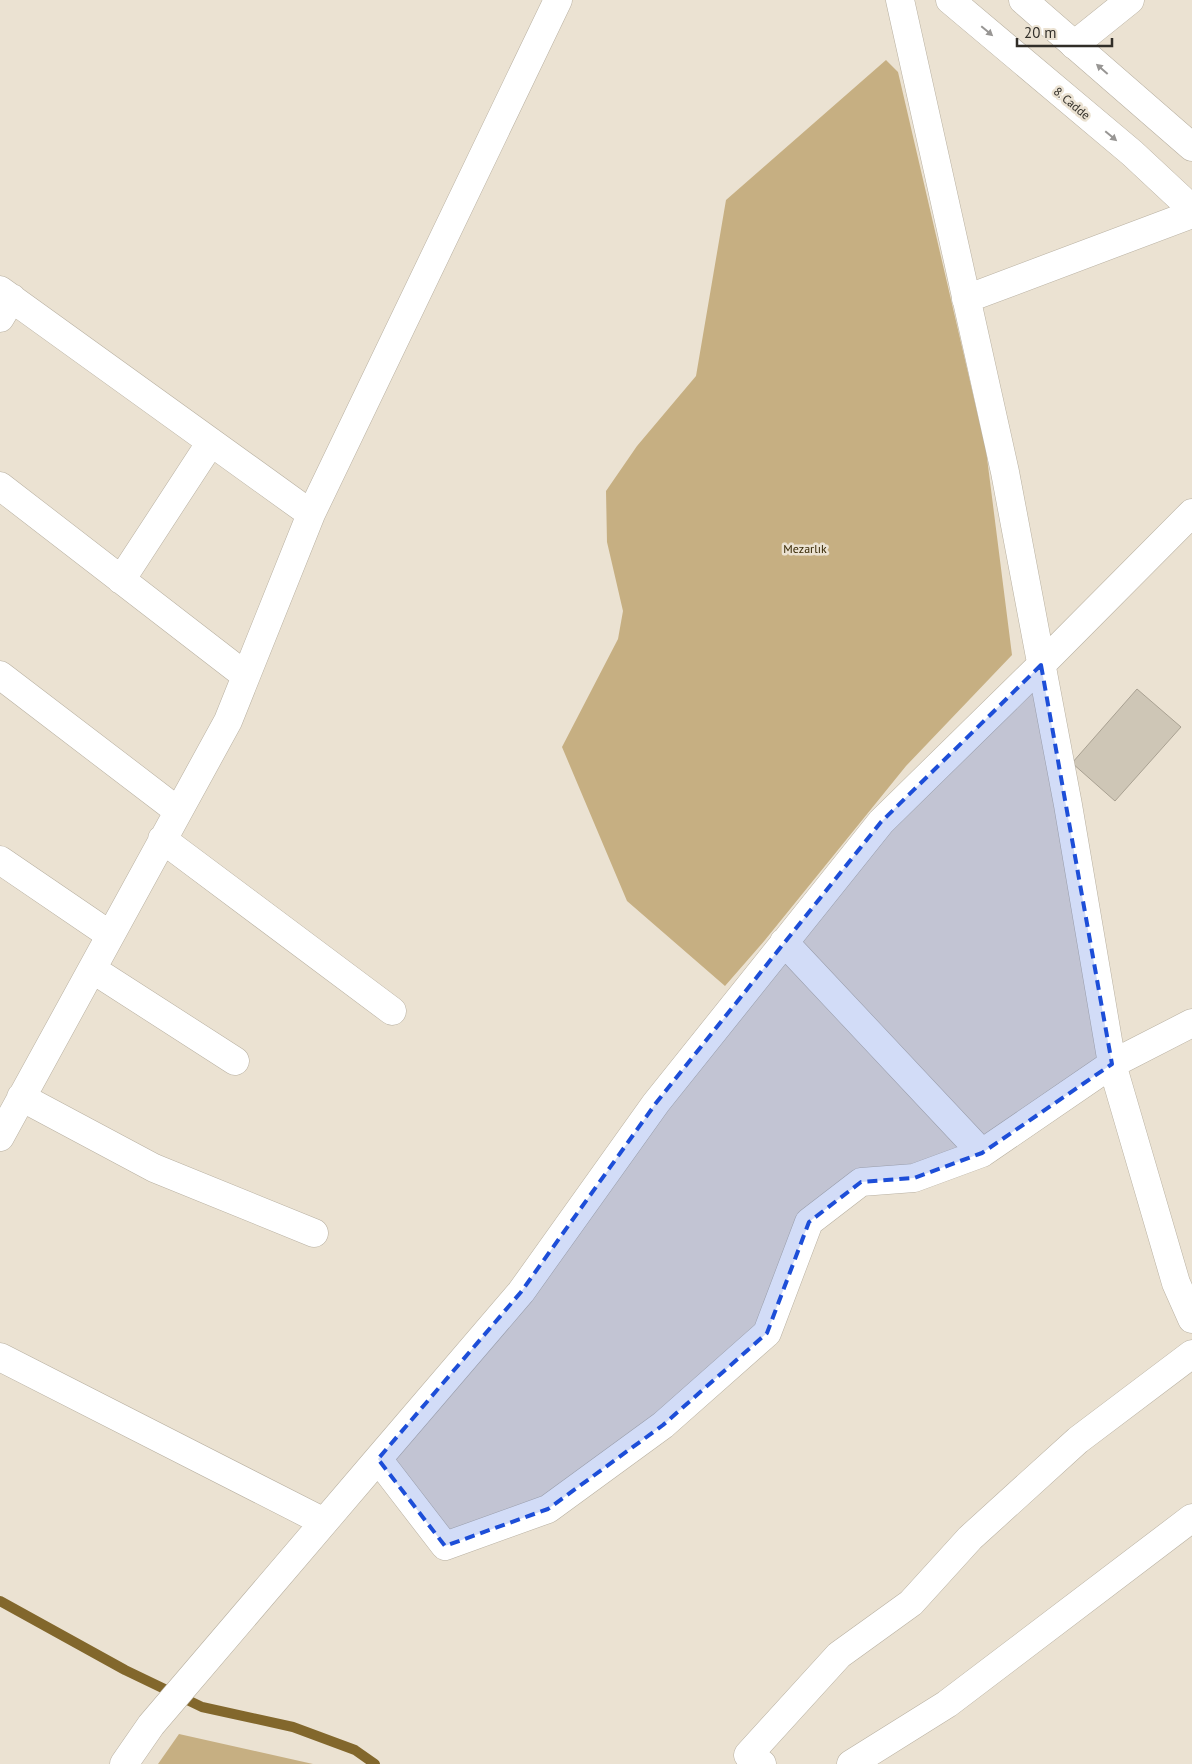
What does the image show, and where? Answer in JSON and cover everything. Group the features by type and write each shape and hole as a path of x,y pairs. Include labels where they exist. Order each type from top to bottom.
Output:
{"street":[{"path":"0,1137 228,721 312,514 558,0"},
{"path":"900,0 1005,472 1068,805 1112,1064 1176,1283 1192,1319"},
{"name":"8. Cadde","path":"950,0 1132,154 1192,209"},
{"path":"1023,0 1192,147"},
{"path":"1074,45 1130,0"},
{"path":"966,299 1192,214"},
{"path":"4,302 211,442 312,514"},
{"path":"121,580 211,442"},
{"path":"0,486 246,676"},
{"path":"124,1764 162,1711 521,1292 656,1103 881,822 1192,513"},
{"path":"0,675 178,811"},
{"path":"162,839 392,1011"},
{"path":"0,860 110,935"},
{"path":"784,942 982,1153"},
{"path":"92,969 235,1061"},
{"path":"378,1459 445,1546 548,1509 663,1425 767,1334 809,1222 861,1182 914,1178 982,1153 1112,1064 1192,1023"},
{"path":"22,1097 154,1168 314,1233"},
{"path":"762,1764 748,1755 839,1655 911,1604 970,1538 1078,1440 1192,1354"},
{"path":"0,1356 324,1522"},
{"path":"850,1764 947,1704 1192,1518"}],"highlighted area":[{"path":"1041,665 1112,1064 982,1153 914,1178 861,1182 809,1222 767,1333 663,1425 548,1509 445,1546 378,1459 521,1292 656,1103 881,822"}],"green space":[{"name":"Mezarlık","path":"886,60 898,72 986,450 1012,655 906,766 765,940 725,986 627,901 562,747 618,639 623,611 607,542 606,491 637,446 696,376 726,200"},
{"path":"179,1734 313,1764 158,1764"}],"building":[{"path":"1137,689 1181,727 1115,801 1072,763"}],"waterway":[{"path":"0,1601 125,1670 202,1707 293,1727 355,1750 375,1764"}]}
